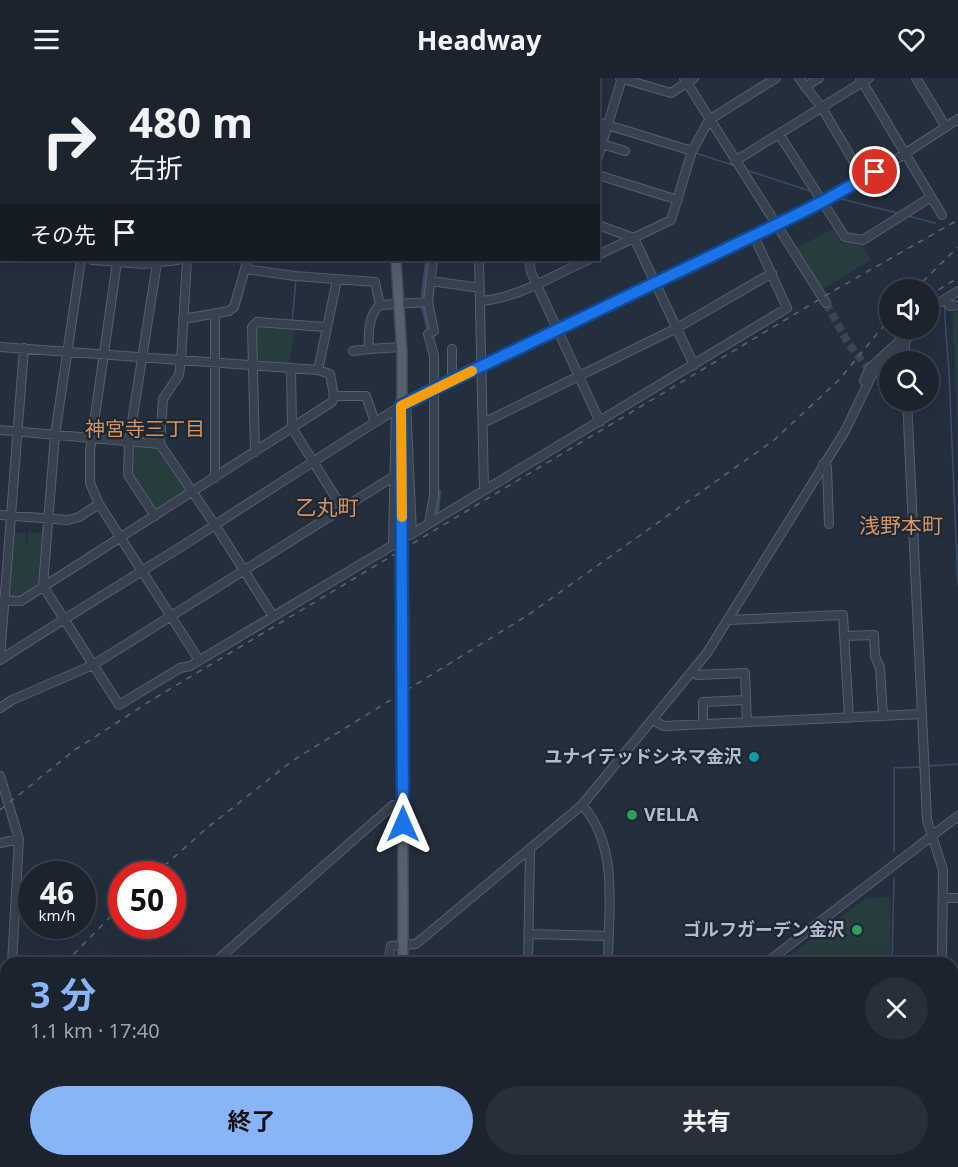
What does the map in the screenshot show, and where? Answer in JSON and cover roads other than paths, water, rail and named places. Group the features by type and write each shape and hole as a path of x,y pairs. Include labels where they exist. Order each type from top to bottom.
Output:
{"main road":[{"path":"396,261 401,347 402,436 404,957"}],"street":[{"path":"600,150 621,78 670,93 688,80 709,120 826,303"},
{"path":"600,254 671,220 692,151 709,120 776,78"},
{"path":"799,78 822,108 864,179"},
{"path":"805,87 819,78"},
{"path":"916,78 946,127"},
{"path":"735,161 822,108 864,79 942,215"},
{"path":"0,659 401,406 822,202 905,154 958,119"},
{"path":"600,123 692,151"},
{"path":"779,134 845,237 863,240 931,197"},
{"path":"602,144 625,152"},
{"path":"600,176 678,200"},
{"path":"600,226 634,238 694,365"},
{"path":"401,406 411,534 787,308 754,236"},
{"path":"81,261 55,435 43,586 119,705 180,668 190,666 396,543 396,476 401,406"},
{"path":"104,261 157,263 171,261"},
{"path":"187,261 181,360 178,375 163,399 160,444 273,616"},
{"path":"183,319 230,311 234,306 247,261"},
{"path":"429,523 434,495 434,356 428,334 434,331 428,302 433,261"},
{"path":"480,261 484,490"},
{"path":"529,261 536,284 600,422"},
{"path":"481,302 499,300 586,261"},
{"path":"117,262 88,470 90,483 99,504 199,660"},
{"path":"155,516 128,474 129,441 157,263"},
{"path":"245,269 295,276 375,282 380,305"},
{"path":"483,423 677,328 772,273"},
{"path":"318,370 337,280"},
{"path":"431,281 480,288"},
{"path":"939,304 958,291"},
{"path":"945,299 950,306 958,305"},
{"path":"369,349 368,334 375,309 380,305 399,302 428,302"},
{"path":"215,314 215,478"},
{"path":"255,452 252,327 257,322 326,327"},
{"path":"389,957 391,946 416,944 582,805 707,653 824,464 836,442 868,367 900,339"},
{"path":"836,442 845,431 872,375 907,339"},
{"path":"905,343 905,351"},
{"path":"0,347 318,370 330,374 334,396 332,402 21,601 2,600"},
{"path":"353,351 401,347"},
{"path":"0,659 2,600 24,348"},
{"path":"452,349 452,380"},
{"path":"291,368 292,428 343,509"},
{"path":"334,396 366,396 375,422"},
{"path":"908,411 927,820 941,862 942,957"},
{"path":"0,430 160,444"},
{"path":"824,464 827,467 829,524"},
{"path":"0,708 12,700 93,665 396,476"},
{"path":"0,515 68,520 79,517 99,504"},
{"path":"728,620 843,615 849,718"},
{"path":"844,636 874,635 875,656 880,668 883,716"},
{"path":"692,671 697,675 745,673 747,722"},
{"path":"703,724 703,702 746,700"},
{"path":"652,720 664,726 922,714"},
{"path":"0,776 19,839 12,957"},
{"path":"221,957 393,805"},
{"path":"582,805 593,820 605,850 609,876 608,957"},
{"path":"774,957 958,816"},
{"path":"0,843 19,839"},
{"path":"528,957 530,849"},
{"path":"943,897 958,897"},
{"path":"529,934 608,936"}],"waterway":[{"path":"608,130 641,139"},
{"path":"695,153 736,166"},
{"path":"746,170 813,192"},
{"path":"838,198 897,213"},
{"path":"908,216 935,223"},
{"path":"428,261 423,303 431,336"},
{"path":"292,322 296,279"},
{"path":"944,304 958,585"},
{"path":"436,514 438,492"},
{"path":"929,766 958,764"},
{"path":"894,852 894,768 920,767"},
{"path":"892,957 894,878"}],"tunnel":[{"path":"826,303 848,343 866,366"}],"railway":[{"path":"0,810 76,749 155,698 835,290 958,220"},
{"path":"925,279 958,247"},
{"path":"939,289 958,278"},
{"path":"170,861 207,828 292,761 528,615 774,440 839,380 879,331"},
{"path":"71,957 108,919"}],"place":[{"name":"ユナイテッドシネマ金沢","path":"754,757"},
{"name":"VELLA","path":"632,815"},
{"name":"ゴルフガーデン金沢","path":"857,930"}],"district":[{"name":"神宮寺三丁目","path":"145,429"},
{"name":"乙丸町","path":"327,508"},
{"name":"浅野本町","path":"901,526"}]}
